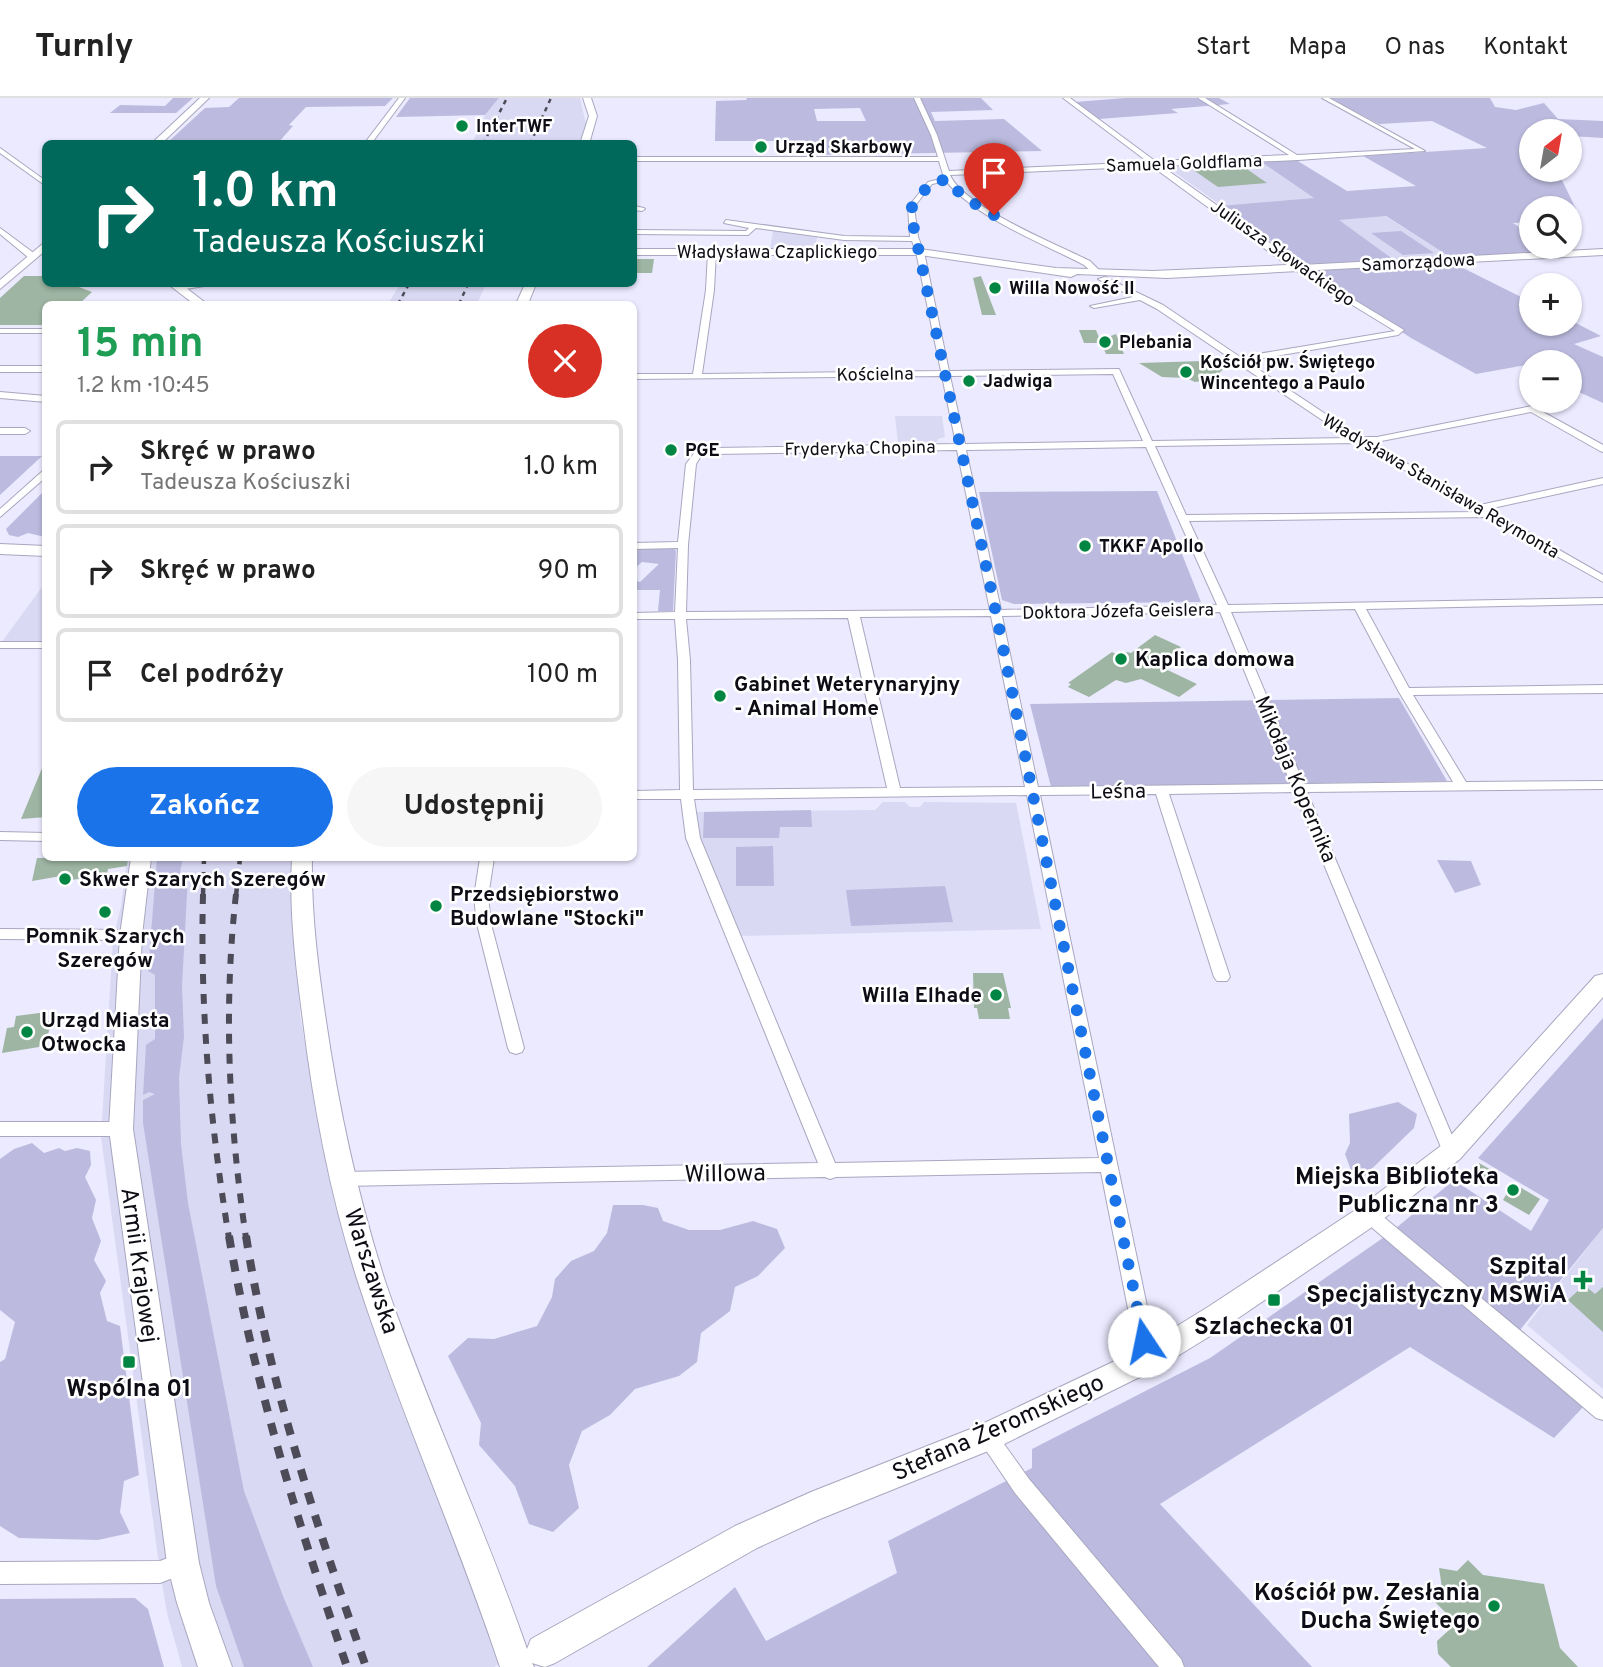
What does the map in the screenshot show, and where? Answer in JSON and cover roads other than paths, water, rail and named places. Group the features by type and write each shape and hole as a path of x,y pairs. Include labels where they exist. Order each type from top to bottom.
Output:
{"street":[{"path":"159,140 205,98"},
{"path":"370,140 402,98"},
{"path":"585,140 593,116 587,98"},
{"name":"Władysława Stanisława Reymonta","path":"917,98 934,135 947,176 962,196 1087,263 1098,274 1160,307 1357,439 1475,509 1603,579"},
{"name":"Juliusza Słowackiego","path":"1066,98 1298,268 1400,330 1398,333 1236,360"},
{"path":"1201,98 1298,158"},
{"name":"Samuela Goldflama","path":"947,176 1422,151 1325,98"},
{"path":"0,150 42,181"},
{"path":"637,159 941,159"},
{"path":"947,176 930,183 911,207 915,239 996,613 1148,1359"},
{"path":"726,222 836,238 915,239"},
{"path":"637,232 748,233 754,226"},
{"path":"0,230 32,256"},
{"path":"0,286 42,247"},
{"name":"Władysława Czaplickiego","path":"637,252 919,252"},
{"path":"697,376 710,290 712,252"},
{"name":"Samorządowa","path":"919,252 1059,271 1149,275 1603,252"},
{"path":"177,287 196,301"},
{"path":"1094,306 1140,298"},
{"path":"0,331 42,331"},
{"path":"0,369 42,369"},
{"name":"Kościelna","path":"637,377 1116,371"},
{"name":"Mikołaja Kopernika","path":"1116,371 1224,609 1451,1152"},
{"path":"0,395 42,399"},
{"name":"Fryderyka Chopina","path":"830,1172 693,838 687,794 684,660 680,615 688,480 694,457 713,451 1377,440 1532,409 1603,449"},
{"path":"0,431 25,431"},
{"path":"0,514 42,475"},
{"path":"1475,509 1603,481"},
{"path":"1182,518 1487,515"},
{"path":"637,546 683,545"},
{"path":"0,549 42,553"},
{"path":"0,554 42,553"},
{"name":"Doktora Józefa Geislera","path":"637,616 996,613 1603,601"},
{"path":"1359,607 1405,692 1462,787"},
{"path":"853,613 895,793"},
{"path":"0,645 42,645"},
{"path":"1405,692 1603,689"},
{"name":"Leśna","path":"637,795 1603,785"},
{"path":"1161,790 1222,978"},
{"path":"0,836 42,836"},
{"name":"Armii Krajowej","path":"141,861 131,935 121,1129 184,1563 193,1603 215,1667"},
{"name":"Warszawska","path":"302,861 300,888 303,940 322,1086 342,1179 373,1285 530,1659"},
{"path":"487,861 481,897 484,924 516,1048"},
{"path":"0,934 131,935"},
{"name":"Stefana Żeromskiego","path":"530,1659 746,1537 811,1507 987,1437 1148,1359 1218,1316 1368,1214 1451,1152 1603,982"},
{"path":"0,1129 121,1129"},
{"name":"Willowa","path":"342,1179 1109,1165"},
{"path":"1368,1214 1603,1411"},
{"path":"987,1437 1022,1486 1173,1667"},
{"path":"0,1573 160,1572 184,1563"}],"railway":[{"path":"485,140 507,98"},
{"path":"532,140 551,98"},
{"path":"400,301 407,287"},
{"path":"460,301 467,287"},
{"path":"203,896 204,861"},
{"path":"236,896 240,861"},
{"path":"203,894 203,981 208,1066 216,1152 229,1238"},
{"path":"236,894 230,981 230,1066 235,1152 246,1238"},
{"path":"229,1236 251,1346 279,1454 347,1667"},
{"path":"246,1236 268,1346 296,1454 366,1667"}],"place":[{"name":"InterTWF","path":"462,126"},
{"name":"Urząd Skarbowy","path":"761,147"},
{"name":"Willa Nowość II","path":"995,288"},
{"name":"Plebania","path":"1105,342"},
{"name":"Kościół pw. Świętego Wincentego a Paulo","path":"1186,372"},
{"name":"Jadwiga","path":"969,381"},
{"name":"PGE","path":"671,450"},
{"name":"TKKF Apollo","path":"1085,546"},
{"name":"Kaplica domowa","path":"1121,659"},
{"name":"Gabinet Weterynaryjny - Animal Home","path":"720,696"},
{"name":"Skwer Szarych Szeregów","path":"65,879"},
{"name":"Przedsiębiorstwo Budowlane \"Stocki\"","path":"436,906"},
{"name":"Pomnik Szarych Szeregów","path":"105,912"},
{"name":"Willa Elhade","path":"996,995"},
{"name":"Urząd Miasta Otwocka","path":"27,1032"},
{"name":"Miejska Biblioteka Publiczna nr 3","path":"1513,1190"},
{"name":"Szpital Specjalistyczny MSWiA","path":"1583,1280"},
{"name":"Szlachecka 01","path":"1274,1300"},
{"name":"Wspólna 01","path":"129,1362"},
{"name":"Kościół pw. Zesłania Ducha Świętego","path":"1494,1606"}]}
